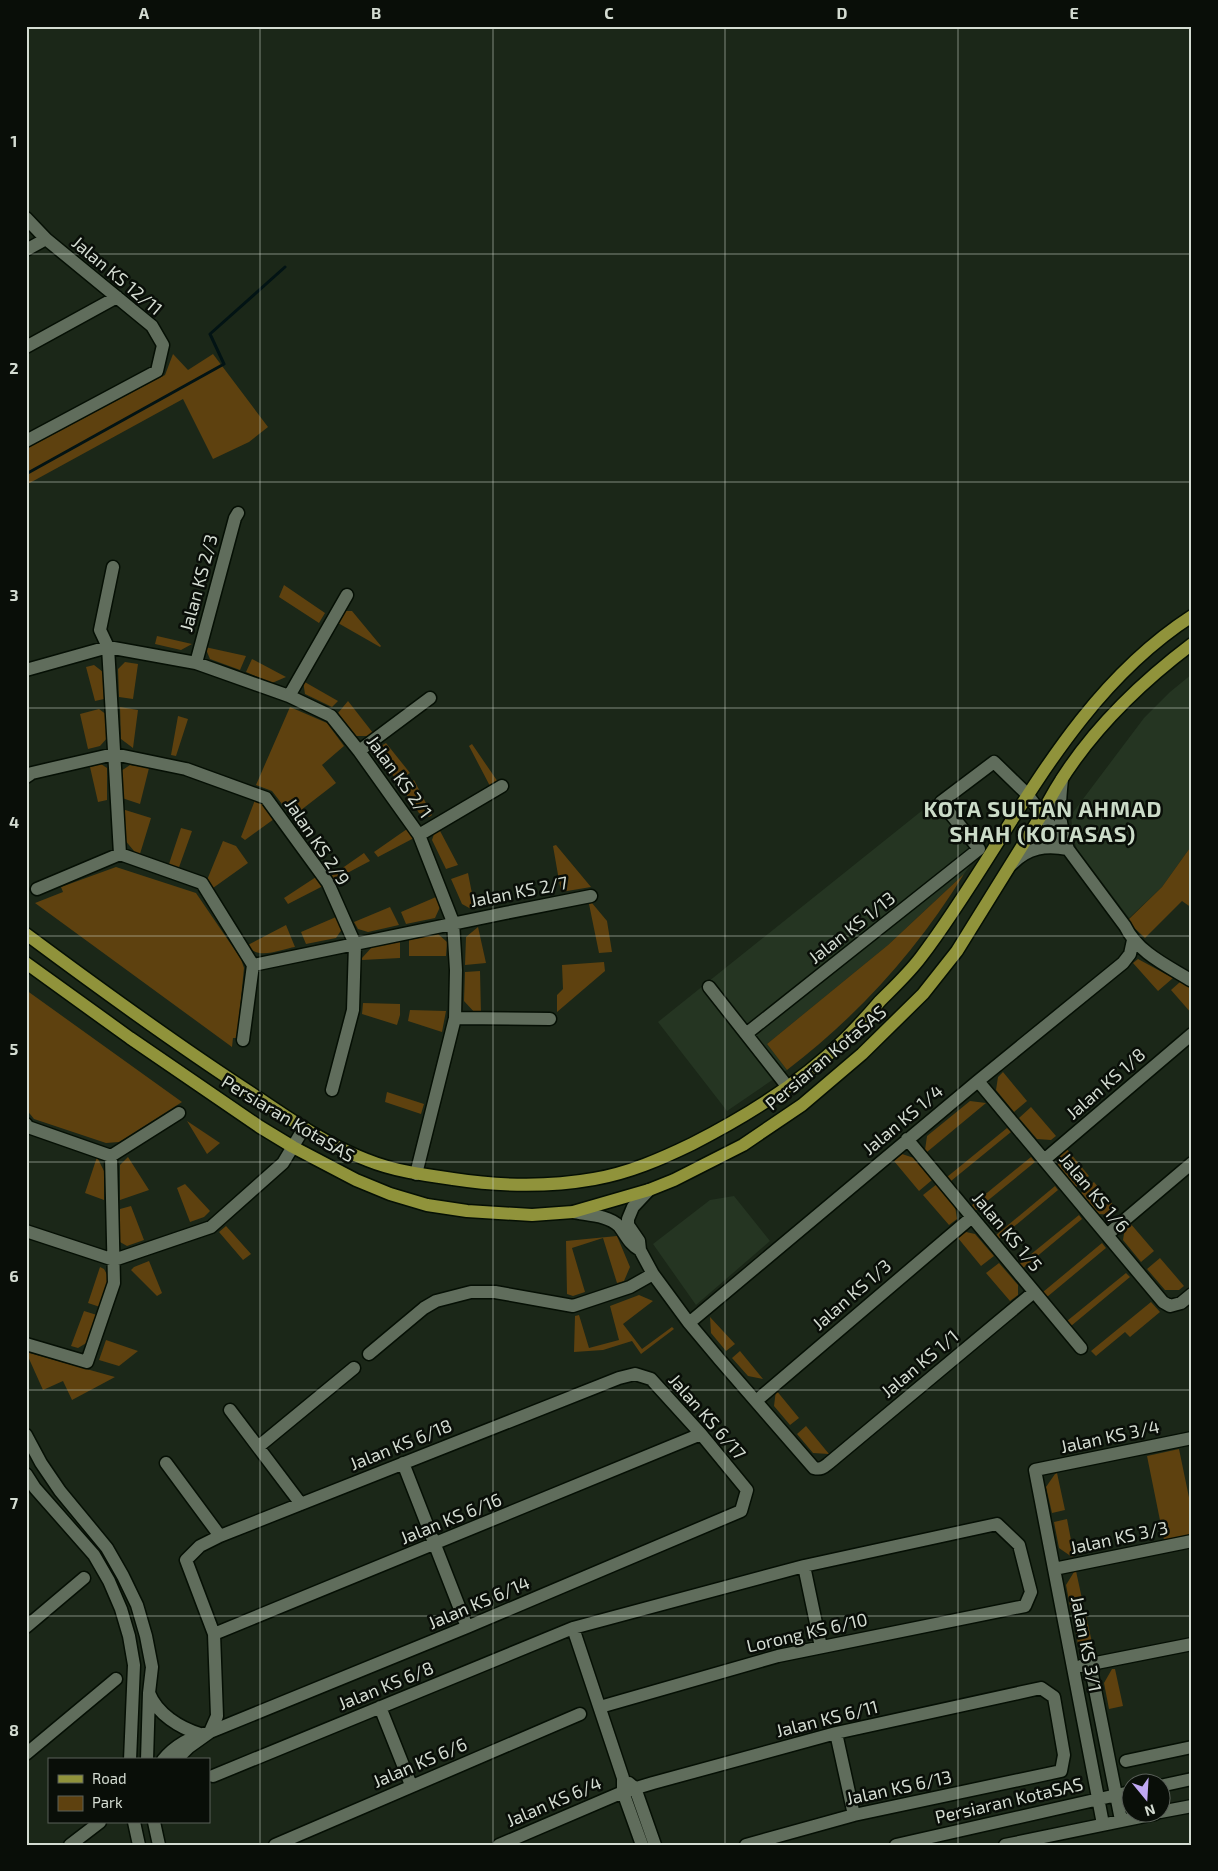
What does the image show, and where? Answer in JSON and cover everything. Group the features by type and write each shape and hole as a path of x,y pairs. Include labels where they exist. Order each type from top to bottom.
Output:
{"main road":[{"name":"Persiaran KotaSAS","path":"26,934 172,1041 304,1128 367,1160 416,1174 476,1182 559,1182 596,1178 647,1164 677,1151 742,1117 816,1065 844,1040 919,959 984,863 1027,794 1064,741 1102,693 1152,645 1192,616"},
{"name":"Persiaran KotaSAS","path":"26,963 178,1072 293,1147 356,1180 390,1194 427,1205 467,1212 532,1215 573,1212 649,1190 700,1168 758,1136 802,1105 862,1054 902,1016 957,951 1042,814 1062,778 1092,737 1112,714 1156,672 1192,644"}],"street":[{"name":"Jalan KS 12/11","path":"26,218 46,239 152,326 163,345 157,371 26,441"},
{"path":"26,250 46,239"},
{"path":"26,347 117,297"},
{"name":"Jalan KS 2/3","path":"196,663 235,518 238,513"},
{"path":"113,567 100,630 108,647 120,854"},
{"path":"289,696 348,595"},
{"name":"Jalan KS 2/1","path":"26,670 108,647 196,663 289,696 330,716 360,751 419,835 453,922 456,970 455,1018 416,1174"},
{"path":"360,751 430,698"},
{"name":"Jalan KS 2/9","path":"26,777 32,773 114,754 186,769 266,798 328,883 355,944 354,1010 332,1090"},
{"name":"Jalan KS 1/13","path":"746,1034 979,849 941,802 994,762 1027,794"},
{"path":"1062,778 1059,812 1062,831 1068,849"},
{"path":"419,835 502,786"},
{"path":"1027,794 1125,926 1133,940 1143,950 1192,981"},
{"path":"1006,871 1014,862 1032,849 1052,847 1068,849"},
{"path":"36,889 120,854 202,883 253,965 243,1040"},
{"name":"Jalan KS 2/7","path":"253,965 453,922 591,896"},
{"name":"Jalan KS 1/4","path":"689,1323 907,1139 1123,963 1130,954 1133,940"},
{"path":"709,987 787,1086"},
{"path":"455,1018 550,1019"},
{"name":"Jalan KS 1/8","path":"1044,1160 1192,1034"},
{"name":"Jalan KS 1/6","path":"978,1081 1163,1302 1170,1306 1181,1303 1192,1294"},
{"path":"111,1156 179,1113"},
{"path":"26,1124 111,1156"},
{"path":"26,1231 114,1260 211,1227 283,1163 304,1128"},
{"name":"Jalan KS 1/5","path":"907,1139 1081,1348"},
{"path":"26,1344 87,1362 114,1283 111,1156"},
{"path":"1107,1235 1192,1163"},
{"path":"649,1190 634,1207 628,1219 628,1224 639,1241 640,1250 653,1274 689,1323 756,1401"},
{"path":"573,1212 611,1221 622,1230 632,1245 640,1250"},
{"name":"Jalan KS 1/3","path":"756,1401 972,1217"},
{"path":"369,1354 424,1308 436,1301 472,1292 495,1292 573,1306 630,1287 653,1274"},
{"name":"Jalan KS 1/1","path":"756,1401 814,1468 823,1468 1034,1292"},
{"path":"258,1448 354,1368"},
{"name":"Jalan KS 6/17","path":"635,1374 651,1379 701,1434 747,1490"},
{"name":"Jalan KS 6/18","path":"214,1634 186,1560 200,1546 220,1536 403,1463 619,1378 635,1374"},
{"path":"230,1410 301,1504"},
{"name":"Jalan KS 6/16","path":"214,1634 435,1545 701,1434"},
{"path":"26,1435 41,1463 60,1491 107,1548 137,1605 152,1667 149,1693 147,1758"},
{"name":"Jalan KS 3/4","path":"1035,1470 1192,1438"},
{"path":"166,1463 220,1536"},
{"path":"403,1463 468,1627"},
{"name":"Jalan KS 3/1","path":"1035,1470 1103,1824"},
{"path":"26,1474 40,1494 94,1555 122,1609 134,1665 130,1758"},
{"name":"Jalan KS 6/14","path":"205,1733 468,1627 741,1511 747,1490"},
{"name":"Jalan KS 6/8","path":"213,1776 573,1628 804,1566 997,1524 1019,1545 1031,1592 1025,1606"},
{"name":"Jalan KS 3/3","path":"1054,1569 1192,1541"},
{"path":"804,1566 821,1647"},
{"path":"26,1627 84,1578"},
{"name":"Lorong KS 6/10","path":"600,1707 778,1656 1025,1606"},
{"path":"573,1628 623,1778 655,1845"},
{"path":"178,1758 205,1733 217,1716 214,1634"},
{"path":"1073,1668 1192,1644"},
{"name":"Jalan KS 3/1","path":"1090,1664 1120,1815"},
{"path":"26,1754 116,1680"},
{"name":"Jalan KS 6/11","path":"629,1790 836,1733 1041,1688 1054,1697 1064,1755 1061,1771"},
{"path":"149,1693 152,1702 174,1722 188,1731 205,1733"},
{"path":"380,1708 412,1785"},
{"name":"Jalan KS 6/6","path":"275,1845 580,1714"},
{"path":"165,1758 180,1745 205,1733"},
{"path":"836,1733 854,1815"},
{"path":"1126,1761 1192,1747"},
{"name":"Jalan KS 6/13","path":"746,1845 854,1815 1061,1771"},
{"path":"1170,1784 1192,1780"},
{"path":"629,1790 642,1845"},
{"name":"Jalan KS 6/4","path":"499,1845 629,1790"},
{"name":"Persiaran KotaSAS","path":"896,1845 1120,1794"},
{"path":"1170,1810 1192,1806"},
{"path":"1005,1845 1120,1820"},
{"path":"70,1845 97,1824"},
{"path":"134,1824 139,1845"},
{"path":"154,1824 159,1845"}],"shaded area":[{"path":"1192,674 1192,845 1162,887 1129,918 1077,849 1073,837 1071,815 1144,718 1170,692"},
{"path":"939,797 977,856 964,874 888,945 767,1044 787,1070 727,1111 658,1022"},
{"path":"734,1196 770,1241 696,1305 653,1244 710,1200"}],"green space":[{"path":"173,354 188,370 213,354 268,427 249,442 213,459 183,399 26,485 26,449 165,375"},
{"path":"284,585 325,613 319,623 279,597"},
{"path":"346,611 352,611 380,647 338,623"},
{"path":"157,636 192,644 181,650 155,644"},
{"path":"205,647 246,656 240,670 210,659"},
{"path":"252,659 286,677 272,683 246,672"},
{"path":"125,662 138,664 133,699 119,697 118,669"},
{"path":"94,665 103,672 104,699 95,701 86,667"},
{"path":"303,681 338,701 332,707 305,694"},
{"path":"348,701 373,733 369,736 356,736 338,713"},
{"path":"120,707 138,710 133,748 121,739"},
{"path":"290,707 327,723 344,746 322,765 336,783 292,817 272,791 256,785"},
{"path":"99,709 107,715 108,737 100,746 88,749 80,714"},
{"path":"178,716 188,719 176,756 171,755"},
{"path":"386,743 410,773 397,781 379,757 381,746"},
{"path":"472,744 498,782 490,786 469,746"},
{"path":"101,764 107,768 107,800 98,802 90,767"},
{"path":"130,765 149,768 140,804 122,798 121,771"},
{"path":"414,780 432,815 429,817 419,813 402,788"},
{"path":"255,800 263,803 274,819 245,840 241,837"},
{"path":"122,809 151,818 139,857 124,839"},
{"path":"181,828 192,831 178,870 168,867"},
{"path":"407,829 414,838 378,857 374,852"},
{"path":"439,829 458,865 446,869 432,840 435,831"},
{"path":"223,841 236,846 248,863 213,888 207,880"},
{"path":"556,845 591,887 561,892 553,846"},
{"path":"1192,845 1192,908 1182,901 1145,938 1127,921 1162,887"},
{"path":"364,853 370,861 334,880 331,876"},
{"path":"116,867 196,893 241,959 244,968 237,1038 233,1038 232,1047 35,903 63,892 61,887"},
{"path":"468,873 475,909 462,904 451,879"},
{"path":"964,874 927,929 885,980 838,1027 787,1070 767,1044 888,945"},
{"path":"316,877 323,886 288,904 284,898"},
{"path":"436,897 440,907 435,918 406,924 401,912"},
{"path":"592,903 607,921 612,952 599,953 589,904"},
{"path":"390,907 399,925 368,932 358,929 354,922"},
{"path":"336,917 342,929 336,938 306,944 301,932"},
{"path":"286,925 295,947 263,953 252,950 248,945"},
{"path":"478,927 486,963 465,965 466,937"},
{"path":"438,934 447,942 446,956 409,956 409,940"},
{"path":"400,941 400,958 362,960 372,947"},
{"path":"1138,959 1173,978 1158,991 1133,963"},
{"path":"604,962 605,971 557,1012 557,995 563,989 562,965"},
{"path":"480,971 481,1014 476,1014 464,1001 465,972"},
{"path":"1180,982 1192,989 1192,1014 1171,990"},
{"path":"26,990 182,1102 119,1142 106,1143 34,1119 26,1109"},
{"path":"363,1003 400,1004 400,1015 397,1025 362,1014"},
{"path":"410,1010 446,1011 442,1032 408,1021"},
{"path":"1003,1072 1027,1101 1014,1112 996,1090 998,1077"},
{"path":"387,1092 424,1104 421,1114 385,1102"},
{"path":"970,1101 986,1103 927,1152 925,1150 927,1136"},
{"path":"1031,1107 1056,1136 1051,1140 1037,1139 1019,1118"},
{"path":"187,1121 220,1143 207,1154"},
{"path":"1007,1128 1011,1132 951,1181 947,1177"},
{"path":"1066,1148 1089,1176 1076,1187 1058,1165 1060,1153"},
{"path":"902,1154 914,1158 932,1180 919,1191 894,1161"},
{"path":"97,1157 104,1171 104,1200 85,1193"},
{"path":"128,1157 149,1190 120,1200 120,1165"},
{"path":"1031,1157 1035,1162 975,1211 971,1206"},
{"path":"1094,1182 1118,1211 1113,1215 1099,1214 1081,1193"},
{"path":"185,1184 210,1211 204,1217 190,1222 177,1188"},
{"path":"937,1184 955,1206 957,1219 949,1225 923,1195"},
{"path":"1055,1186 1058,1190 999,1239 996,1235"},
{"path":"131,1206 144,1240 127,1246 120,1242 120,1209"},
{"path":"1079,1215 1082,1219 1023,1268 1019,1264"},
{"path":"1130,1223 1154,1251 1141,1262 1123,1240 1125,1227"},
{"path":"226,1226 251,1254 243,1260 219,1232"},
{"path":"966,1232 975,1234 994,1256 981,1266 958,1238"},
{"path":"617,1236 630,1267 624,1281 617,1283 603,1238 572,1248 585,1292 573,1296 567,1294 566,1241"},
{"path":"1102,1243 1106,1248 1047,1297 1043,1292"},
{"path":"1160,1258 1184,1286 1179,1290 1165,1290 1147,1269"},
{"path":"149,1261 162,1293 157,1296 131,1270"},
{"path":"999,1263 1018,1285 1018,1295 1010,1301 986,1273"},
{"path":"100,1267 104,1269 110,1280 100,1307 88,1303"},
{"path":"1126,1273 1130,1277 1071,1326 1067,1321"},
{"path":"639,1295 653,1301 623,1324 642,1349 672,1327 674,1329 641,1354 632,1341 603,1350 574,1352 575,1316 579,1315 589,1348 619,1340 610,1306"},
{"path":"1151,1302 1160,1312 1130,1337 1125,1332 1096,1356 1091,1351"},
{"path":"84,1311 97,1315 88,1342 78,1348 71,1346"},
{"path":"710,1317 735,1344 726,1351 711,1333"},
{"path":"106,1340 138,1351 119,1366 99,1360"},
{"path":"740,1351 763,1379 748,1376 732,1358"},
{"path":"26,1352 115,1377 72,1400 63,1381 43,1390"},
{"path":"776,1390 799,1418 790,1425 774,1406"},
{"path":"806,1426 829,1454 813,1453 797,1434"},
{"path":"1179,1449 1192,1512 1192,1534 1164,1540 1147,1456"},
{"path":"1057,1473 1065,1510 1052,1513 1046,1487"},
{"path":"1067,1519 1074,1556 1072,1557 1059,1548 1054,1522"},
{"path":"1076,1571 1084,1608 1071,1611 1066,1585"},
{"path":"1086,1615 1094,1652 1091,1653 1078,1644 1073,1618"},
{"path":"1112,1669 1115,1669 1123,1706 1109,1709 1104,1683"}],"waterway":[{"path":"26,474 224,364 210,334 285,267"}],"district":[{"name":"KOTA SULTAN AHMAD SHAH (KOTASAS)","path":"1043,822"}]}
